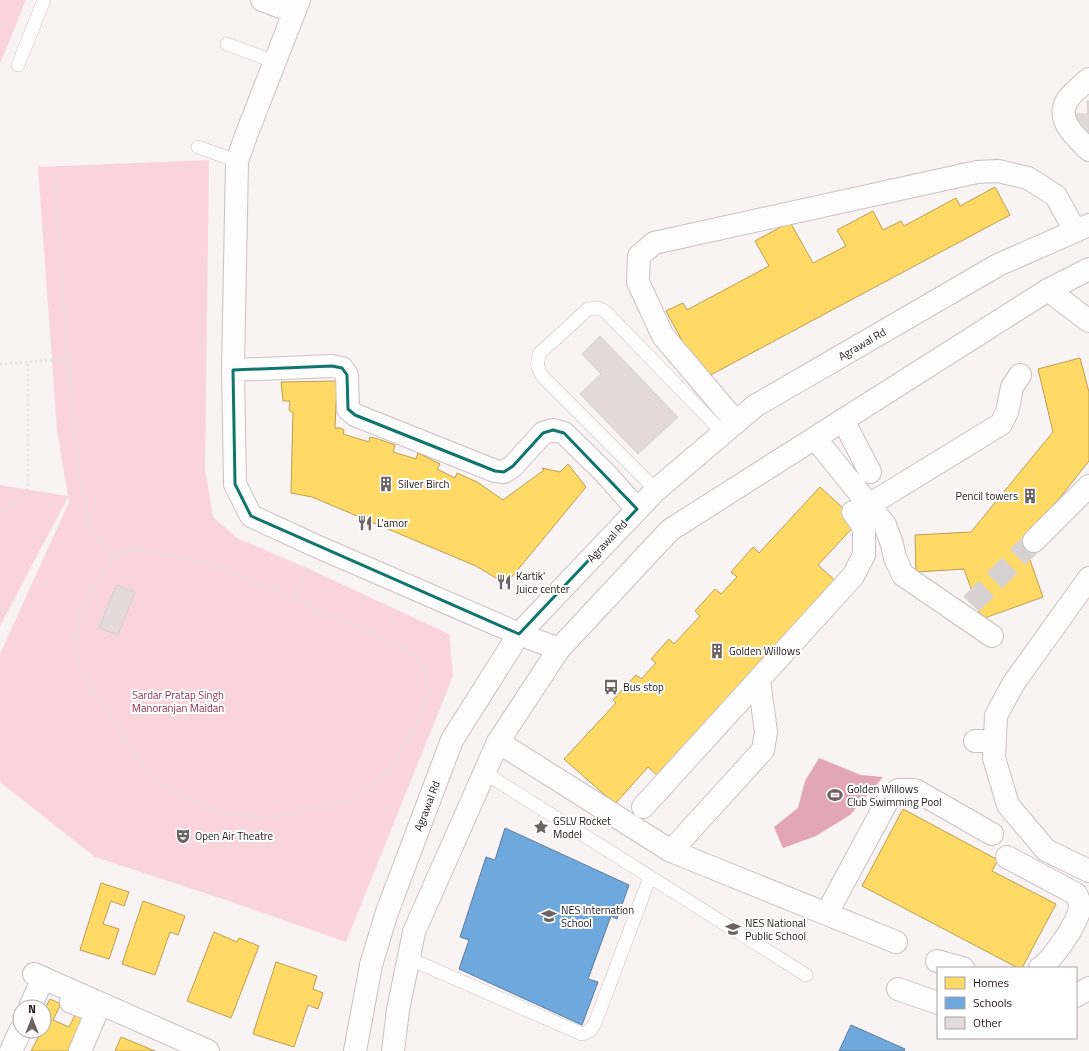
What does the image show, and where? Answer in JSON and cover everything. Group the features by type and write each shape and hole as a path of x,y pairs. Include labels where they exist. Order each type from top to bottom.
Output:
{"street":[{"path":"262,0 296,6 244,139 238,161 233,370 235,484 251,516 316,546 519,634 559,649"},
{"path":"1089,79 1067,100 1063,113 1067,128 1089,150"},
{"path":"729,427 663,336 638,282 639,256 654,243 977,172 991,171 998,171 1028,178 1056,196 1082,228"},
{"name":"Agrawal Rd","path":"355,1051 371,965 387,912 452,740 519,634 656,490 755,406 998,265 1082,228"},
{"path":"393,1051 398,1010 414,932 498,742 559,649 670,530 1048,290 1089,269"},
{"path":"1048,290 1089,321"},
{"path":"233,370 332,366 342,368 347,375 348,409 355,415 495,471 504,472 513,466 543,433 553,430 564,433 605,473 637,509"},
{"path":"861,504 1001,424 1007,412 1012,387 1020,375"},
{"path":"843,420 870,472"},
{"path":"815,438 861,504 885,525 895,558 903,576 966,609 992,636"},
{"path":"1034,541 1089,486"},
{"path":"643,808 853,576 864,555 864,532 861,523 861,504"},
{"path":"1089,578 1013,684 985,741 994,758 1008,805 1046,850 1089,871"},
{"path":"671,851 763,750 766,732 759,680"},
{"path":"498,742 671,851 896,942"},
{"path":"827,913 890,796 898,790 915,790 992,834"},
{"path":"1007,857 1076,894 1080,904 1079,913 1051,965"},
{"path":"937,962 959,967"},
{"path":"36,987 94,1012 95,1016 80,1051"},
{"path":"36,987 208,1051"},
{"path":"898,989 937,1003"},
{"path":"11,1051 16,1039"}],"lane":[{"path":"18,64 44,0"},
{"path":"227,44 275,62"},
{"path":"198,147 238,161"},
{"path":"656,490 543,377 538,370 537,361 540,353 588,309 598,308 606,312 729,427"},
{"path":"485,773 806,975"},
{"path":"408,958 582,1034 590,1031 595,1023 650,877"}],"path":[{"path":"55,183 68,359 80,481 91,533 114,556"},
{"path":"0,364 68,359"},
{"path":"0,514 28,489 28,362"},
{"path":"295,599 316,546"},
{"path":"133,548 205,562 295,599 407,649 426,666 429,694 411,737 385,775 350,800 274,817 244,816 215,811 166,788 148,771 80,669 74,640 81,610 114,556 133,548"}],"highlighted area":[{"path":"332,366 342,368 347,375 348,409 355,415 495,471 504,472 513,466 543,433 553,430 564,433 637,509 519,634 251,516 235,484 233,370"}],"green space":[{"path":"0,0 26,0 0,64"},
{"name":"Sardar Pratap Singh Manoranjan Maidan","path":"209,160 205,468 213,517 237,538 307,568 449,634 453,676 346,942 232,902 95,857 0,782 0,654 69,502 68,497 0,626 0,485 68,496 57,430 38,167"}],"shaded area":[{"name":"Golden Willows Club Swimming Pool","path":"819,758 861,775 883,777 850,815 816,836 783,848 774,827 798,808 805,781"}],"building: Homes":[{"path":"995,187 1010,215 703,379 666,311 683,303 687,310 769,266 755,241 790,222 813,263 846,246 837,230 873,211 883,230 901,221 904,226 956,198 960,206"},
{"name":"Pencil towers","path":"1080,358 1089,392 1089,461 1024,543 1043,597 982,619 964,569 916,572 915,535 971,532 1053,432 1038,369"},
{"name":"Silver Birch","path":"337,381 335,428 344,430 343,434 369,442 370,437 378,439 395,445 393,452 416,459 418,453 440,464 437,469 455,478 457,473 477,482 503,500 544,470 542,468 560,472 568,464 586,487 506,584 476,566 312,497 291,493 293,413 289,410 290,401 283,401 281,382"},
{"name":"Golden Willows","path":"820,487 858,522 818,565 838,583 660,778 648,767 615,804 564,759 616,703 613,700 636,675 641,679 656,663 651,659 669,639 674,644 700,616 695,611 715,589 721,594 737,577 731,572 753,547 759,553"},
{"path":"903,809 998,860 992,871 1056,904 1023,967 1016,967 862,886"},
{"path":"101,883 129,892 124,906 111,901 103,924 119,929 109,959 80,950"},
{"path":"143,901 185,916 178,935 170,932 155,975 122,964"},
{"path":"214,932 237,942 239,938 259,946 231,1018 187,1001"},
{"path":"276,962 317,976 313,989 323,993 318,1009 308,1005 294,1047 253,1034"},
{"path":"52,1000 61,1004 53,1020 69,1027 77,1011 86,1016 69,1051 31,1051 37,1039 52,1039"},
{"path":"121,1037 155,1051 115,1051"}],"building: Schools":[{"path":"505,828 629,885 617,919 611,916 588,979 598,982 582,1025 459,969 469,940 460,937 486,857 495,860"},
{"path":"851,1025 905,1049 904,1051 839,1051"}],"building: Other":[{"path":"1087,101 1089,101 1089,132 1082,132 1082,126 1076,126 1077,114 1088,114"},
{"path":"600,336 678,417 638,454 580,394 601,374 582,354"},
{"path":"116,585 135,592 118,635 99,628"}],"tunnel":[{"path":"971,604 1034,541"}],"place":[{"name":"Silver Birch","path":"386,484"},
{"name":"Pencil towers","path":"1030,496"},
{"name":"L'amor","path":"365,523"},
{"name":"Kartik' Juice center","path":"504,582"},
{"name":"Golden Willows","path":"717,651"},
{"name":"Bus stop","path":"611,687"},
{"name":"Golden Willows Club Swimming Pool","path":"835,795"},
{"name":"GSLV Rocket Model","path":"541,827"},
{"name":"Open Air Theatre","path":"183,836"},
{"name":"NES Internation School","path":"549,916"},
{"name":"NES National Public School","path":"733,929"}]}
